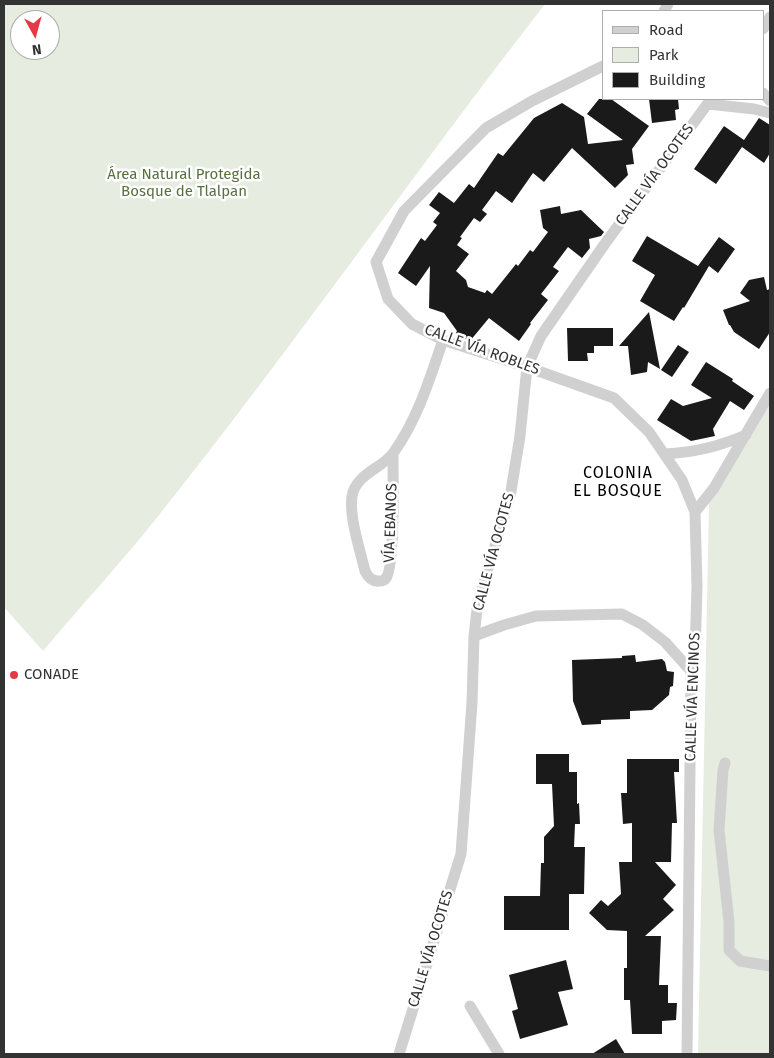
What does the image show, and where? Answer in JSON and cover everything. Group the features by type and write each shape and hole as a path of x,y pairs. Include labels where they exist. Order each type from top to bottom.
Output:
{"street":[{"path":"764,28 770,16"},
{"name":"CALLE VÍA ROBLES","path":"602,66 532,101 486,128 404,211 376,262 388,299 412,324 443,340 614,398 649,432 682,480 695,512"},
{"path":"709,101 770,113"},
{"name":"CALLE VÍA OCOTES","path":"398,1054 461,854 472,703 474,636 478,601 510,497 520,436 527,367 541,336 604,245 709,101"},
{"name":"VÍA EBANOS","path":"393,454 392,559 386,578 382,581 375,581 369,578 365,571 351,507 354,491 362,477 393,454 420,407 443,340"},
{"path":"695,512 714,488 770,393"},
{"path":"664,454 693,452 720,446 746,435"},
{"name":"CALLE VÍA ENCINOS","path":"687,1054 691,670 695,656 697,586 695,512"},
{"path":"474,636 536,616 622,614 642,625 665,642 691,670"},
{"path":"723,784 719,830 729,922 730,950 740,961 770,966"},
{"path":"470,1006 499,1054"}],"green space":[{"name":"Área Natural Protegida Bosque de Tlalpan","path":"4,4 545,4 205,456 141,537 43,651 4,607"},
{"path":"770,401 770,1054 698,1054 709,503"}],"building":[{"path":"599,99 612,100 649,126 632,149 634,164 626,165 628,175 615,188 572,148 544,182 533,173 512,203 496,191 482,210 487,214 480,222 474,218 460,237 462,238 457,245 469,254 456,271 466,280 468,287 485,293 487,290 492,294 516,264 518,266 530,250 533,252 548,232 543,228 540,210 560,206 561,214 581,210 604,232 601,236 589,239 590,248 582,258 568,247 553,267 559,271 541,294 548,300 519,341 489,318 470,341 465,339 456,333 457,331 444,313 429,308 430,266 416,286 398,273 421,238 425,241 437,225 433,222 440,213 429,205 439,192 454,203 469,184 474,188 498,153 503,156 534,118 562,103 584,117 588,144 623,140 587,114"},
{"path":"649,100 678,100 679,109 675,110 676,120 652,123"},
{"path":"759,118 770,125 770,153 764,163 742,147 716,184 694,169 724,126 744,140"},
{"path":"647,236 698,266 719,237 735,249 718,273 709,266 674,321 640,301 655,275 632,261"},
{"path":"764,277 767,290 770,289 770,332 759,349 734,332 723,310 750,301 740,293 749,280"},
{"path":"649,312 660,369 648,362 647,372 631,375 628,346 619,346"},
{"path":"567,328 613,328 613,346 594,346 594,353 587,353 588,361 568,361"},
{"path":"678,345 689,352 672,377 661,370"},
{"path":"706,362 733,379 732,381 754,396 744,410 730,401 713,429 715,436 691,441 657,420 671,399 683,406 712,398 691,385"},
{"path":"635,655 636,662 662,659 665,662 667,671 674,672 673,686 670,687 669,695 652,710 630,711 630,719 601,720 601,724 582,725 573,701 572,660 622,658 622,656"},
{"path":"536,754 569,754 569,772 577,772 577,804 579,803 580,824 575,824 574,847 585,847 584,894 569,894 569,930 504,930 504,896 540,896 541,863 544,863 544,837 554,826 552,784 536,784"},
{"path":"627,759 679,759 679,772 674,772 677,823 672,823 671,862 655,862 676,885 663,899 674,910 645,936 661,936 659,985 668,985 668,1003 677,1003 676,1020 662,1021 662,1034 632,1034 630,1000 624,1000 624,968 627,968 627,931 607,930 589,913 601,900 608,906 621,894 619,862 632,862 632,823 623,824 621,793 627,793"},
{"path":"566,960 573,989 558,992 568,1025 520,1039 512,1011 518,1009 509,975"},
{"path":"616,1039 625,1054 592,1054"}],"place":[{"name":"CONADE","path":"14,675"}],"district":[{"name":"COLONIA EL BOSQUE","path":"618,483"}]}
